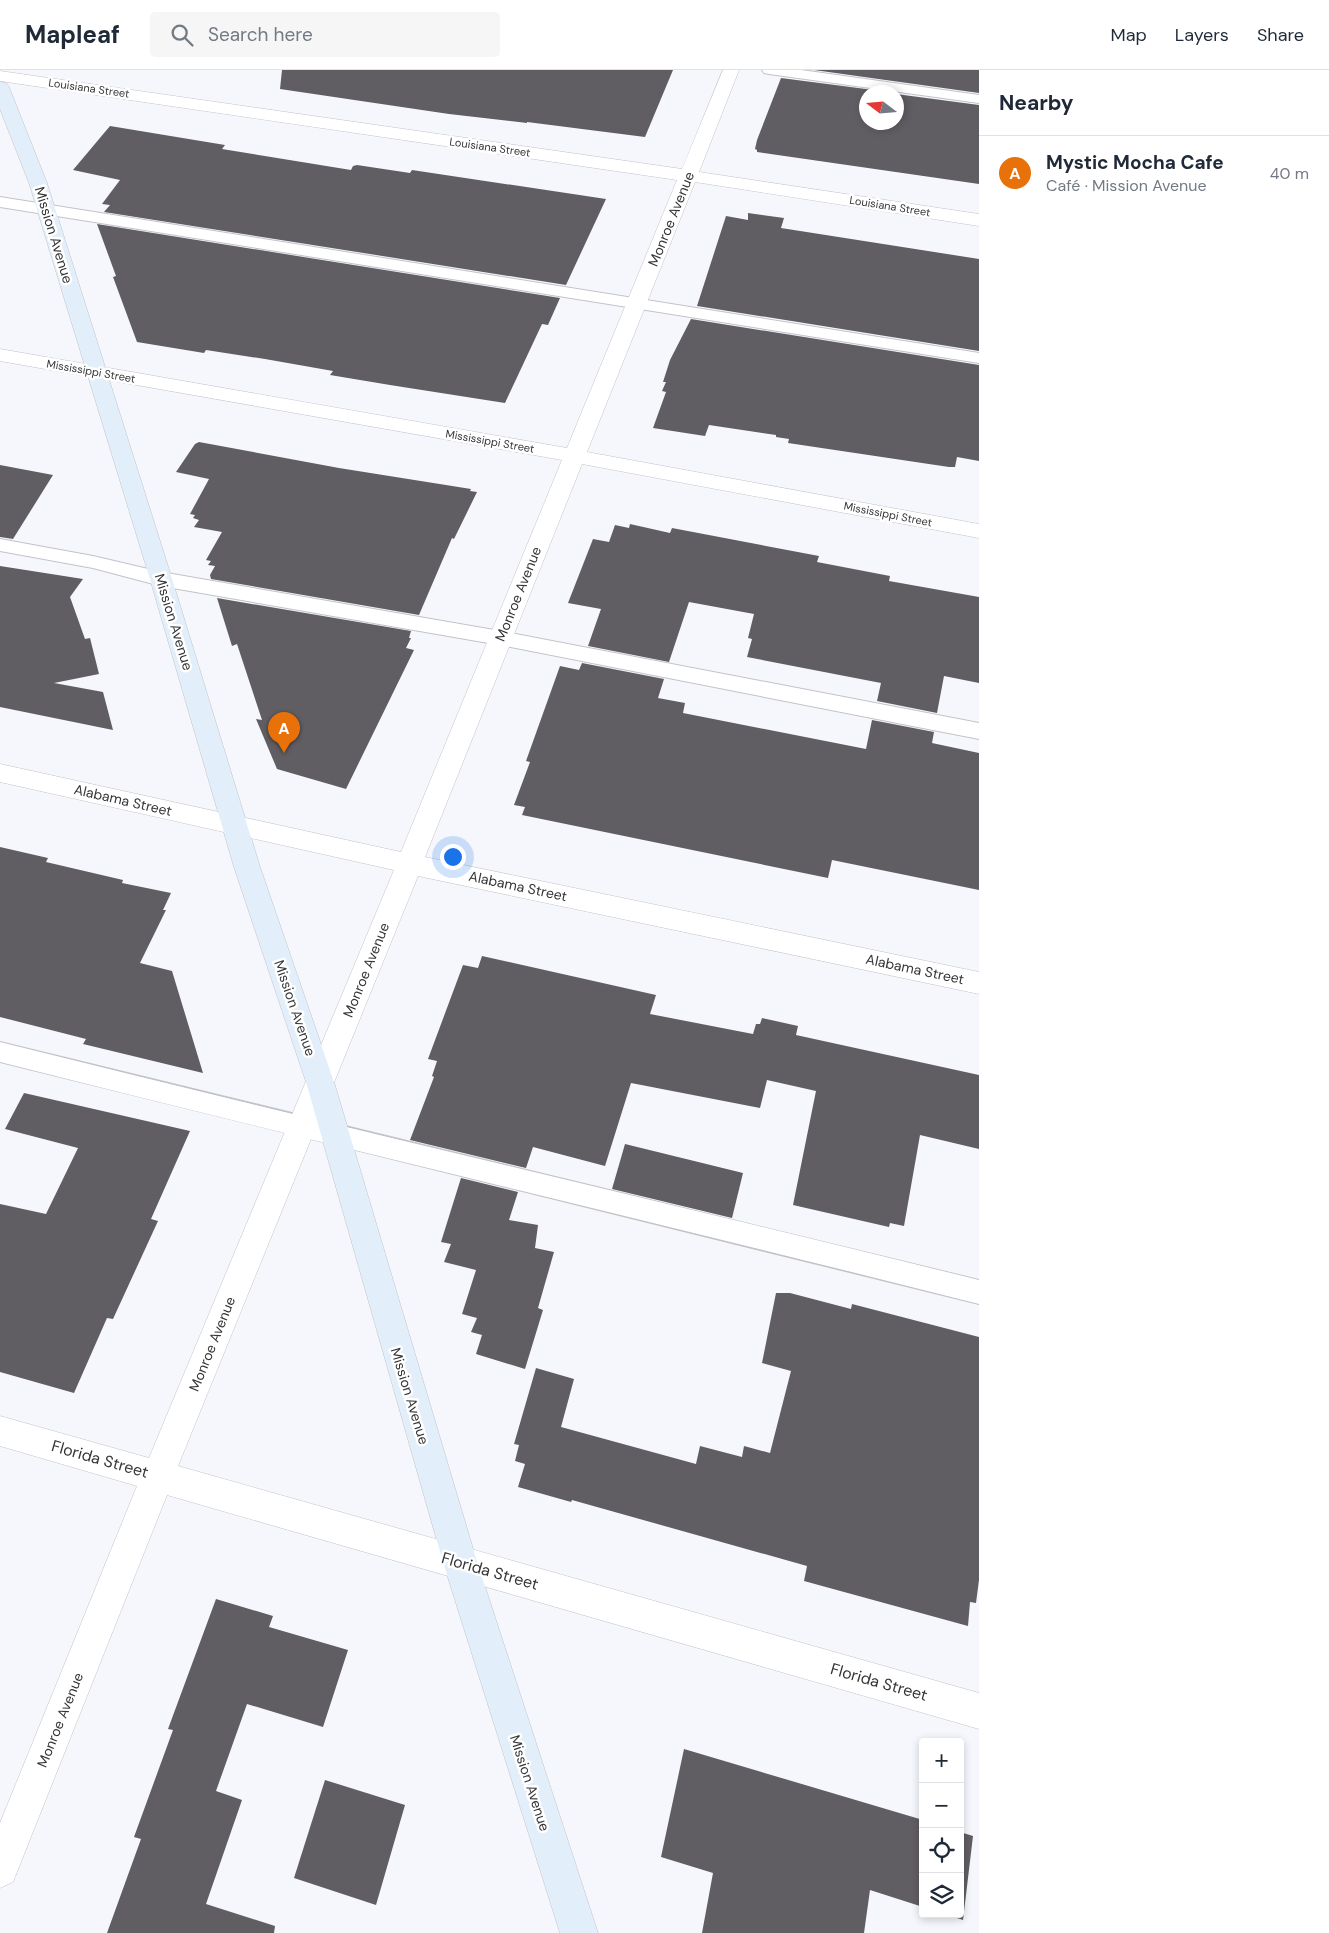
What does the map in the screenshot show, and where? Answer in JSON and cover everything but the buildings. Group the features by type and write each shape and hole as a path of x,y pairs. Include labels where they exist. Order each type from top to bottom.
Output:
{"main road":[{"name":"Mission Avenue","path":"0,87 38,183 161,579 247,867 320,1082 460,1562 579,1933"}],"street":[{"name":"Monroe Avenue","path":"0,1869 158,1476 731,70"},
{"name":"Louisiana Street","path":"0,76 979,220"},
{"name":"Mississippi Street","path":"0,355 575,456 979,531"},
{"name":"Alabama Street","path":"0,773 409,864 979,983"},
{"name":"Florida Street","path":"0,1431 979,1711"}],"lane":[{"path":"769,70 979,98"},
{"path":"0,202 979,358"},
{"path":"0,545 93,562 161,579 500,638 979,731"},
{"path":"0,1052 301,1128 748,1234 979,1292"}],"place":[{"name":"Mystic Mocha Cafe","path":"284,753"}]}
